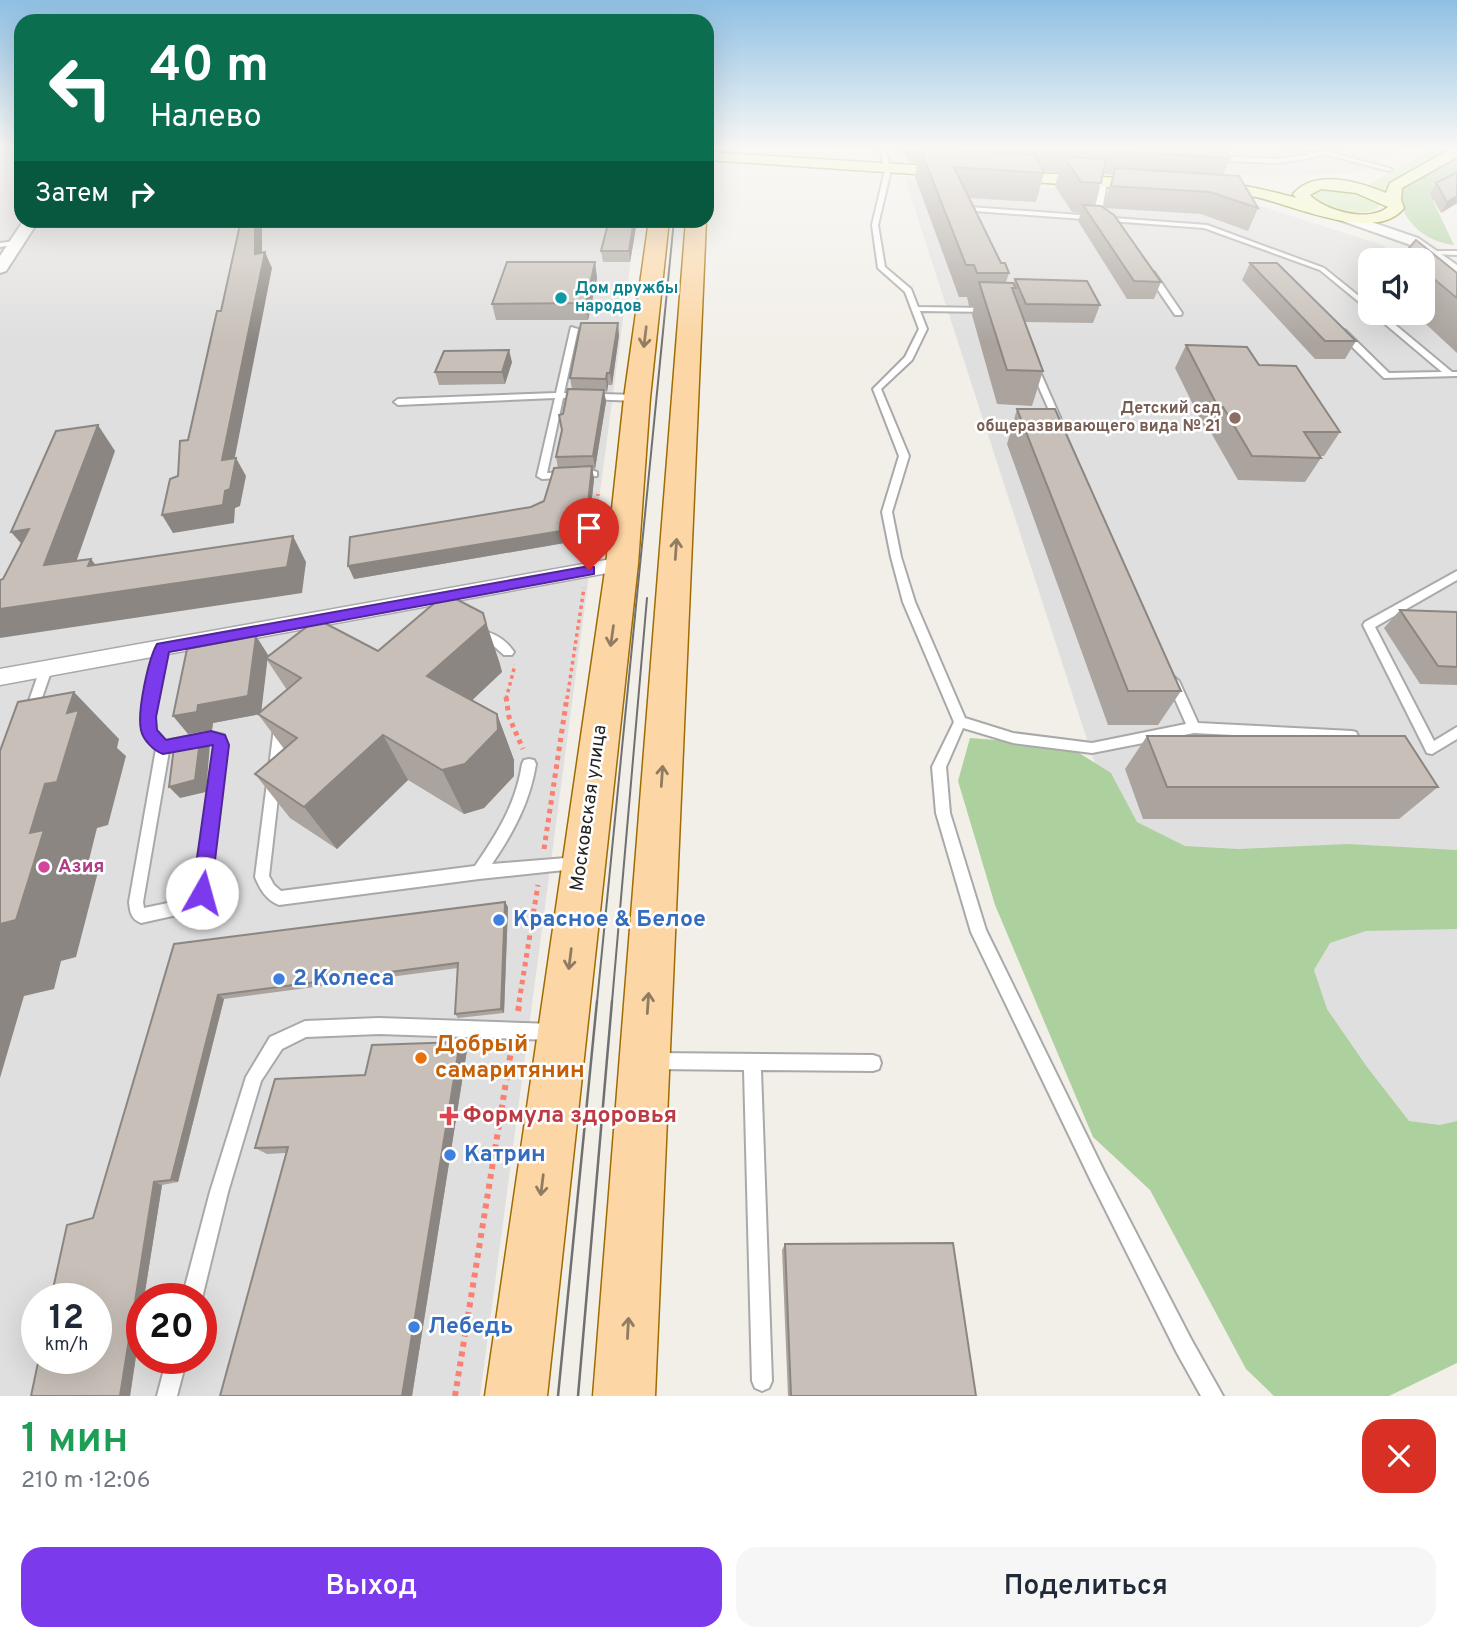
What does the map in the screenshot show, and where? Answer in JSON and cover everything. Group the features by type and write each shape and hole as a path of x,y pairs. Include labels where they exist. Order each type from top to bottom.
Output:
{"main road":[{"path":"1333,213 1379,218 1390,213"},
{"name":"Московская улица","path":"516,1396 582,863 604,568 638,398 658,228"},
{"path":"624,1396 696,228"}],"street":[{"path":"1400,213 1430,248"},
{"path":"1339,215 1394,233 1424,248"},
{"path":"0,268 8,244 24,228"},
{"path":"1435,254 1457,272"},
{"path":"0,677 604,568"}],"lane":[{"path":"880,213 875,225 882,268 908,290 923,329 909,358 877,389 904,456 887,512 909,602 960,722 939,767 943,813 979,932 1098,1177 1184,1346 1213,1396"},
{"path":"972,213 980,235"},
{"path":"1045,213 1205,226 1322,269 1358,299"},
{"path":"1096,216 1115,230"},
{"path":"1435,253 1457,253"},
{"path":"1148,270 1178,313"},
{"path":"916,309 996,311"},
{"path":"1391,325 1455,377"},
{"path":"1337,327 1387,376 1455,377"},
{"path":"574,329 542,476 594,474"},
{"path":"1032,362 1065,438"},
{"path":"398,402 558,396 638,398"},
{"path":"1455,580 1370,625 1432,749 1457,732"},
{"path":"470,635 485,634 508,652"},
{"path":"162,648 148,717 149,733 163,747"},
{"path":"27,722 46,669"},
{"path":"1171,678 1194,728"},
{"path":"281,719 262,877 269,890 279,898 479,872 582,863"},
{"path":"960,722 1013,738 1092,748 1194,728 1352,736"},
{"path":"211,737 219,739 221,745 202,893 186,906 141,916 135,902 163,747 211,737"},
{"path":"479,872 513,822 527,787 528,764"},
{"path":"196,1283 219,1192 254,1077 276,1043 305,1029 379,1026 560,1032"},
{"path":"645,1061 873,1063"},
{"path":"752,1062 762,1381"},
{"path":"167,1396 173,1374"}],"path":[{"path":"455,1396 541,866 604,568 598,491"},
{"path":"508,652 515,662 515,674 506,696 508,713 528,764"}],"shaded area":[{"path":"0,213 14,213 14,228 635,228 480,1396 0,1396"},
{"path":"916,213 1282,213 1385,248 1358,248 1358,325 1435,325 1435,312 1457,309 1457,1154 1232,1186"}],"green space":[{"path":"1405,213 1439,213 1454,245 1425,235"},
{"path":"970,738 1076,751 1111,773 1137,822 1185,846 1238,849 1348,844 1457,850 1457,929 1366,931 1330,943 1314,970 1327,1009 1409,1121 1440,1125 1457,1121 1457,1363 1389,1396 1274,1396 1246,1369 1150,1190 1093,1137 995,905 958,781"}],"building":[{"path":"946,213 977,213 1001,263 1005,263 1009,273 977,273 974,265 966,265"},
{"path":"1088,213 1114,215 1161,282 1134,281"},
{"path":"239,228 255,228 255,254 265,252 222,460 236,458 230,489 225,491 223,505 162,515 170,479 178,476 180,441 188,440 217,311 221,311"},
{"path":"607,228 633,228 629,251 601,251"},
{"path":"1416,240 1426,248 1409,248"},
{"path":"1435,255 1457,273 1457,298 1435,280"},
{"path":"507,262 595,262 586,303 492,304"},
{"path":"1250,263 1277,263 1356,341 1325,341"},
{"path":"1015,279 1087,281 1100,305 1026,304"},
{"path":"979,282 1013,283 1016,288 1012,288 1043,371 1007,370"},
{"path":"581,323 618,323 610,373 607,373 606,379 570,378"},
{"path":"1186,345 1247,347 1259,365 1296,366 1340,432 1304,432 1321,458 1252,456 1223,407 1218,407"},
{"path":"509,350 502,372 435,372 444,351"},
{"path":"568,389 604,390 593,456 556,457 562,430 559,415 563,414"},
{"path":"1017,409 1055,409 1181,691 1128,691"},
{"path":"98,425 44,565 91,559 88,566 293,536 287,567 0,609 0,580 3,579 29,529 11,532 56,431"},
{"path":"592,466 586,523 573,529 348,566 350,537 531,507 544,501 554,468"},
{"path":"456,599 483,613 486,624 427,676 497,714 498,730 465,764 442,770 383,735 304,807 255,774 297,738 258,714 301,678 266,658 317,619 378,651 438,600"},
{"path":"1400,610 1457,612 1457,667 1438,666"},
{"path":"256,636 248,696 198,705 197,712 173,716 187,649"},
{"path":"74,692 67,713 79,710 57,782 45,784 30,833 44,830 16,920 0,924 0,751 18,702"},
{"path":"201,733 195,780 169,787 175,739"},
{"path":"1147,736 1405,736 1438,787 1167,787"},
{"path":"505,902 501,1009 455,1014 458,963 218,995 171,1180 154,1182 138,1283 126,1283 126,1358 120,1396 31,1396 36,1374 112,1374 112,1283 54,1283 67,1225 93,1218 174,944"},
{"path":"460,1042 402,1396 220,1396 288,1147 255,1148 275,1079 365,1075 372,1045"},
{"path":"953,1243 976,1396 791,1396 785,1244"}],"tram line":[{"path":"597,1002 673,228"},
{"path":"612,1002 647,598"},
{"path":"558,1396 597,1001"},
{"path":"578,1396 612,1001"}],"place":[{"name":"Дом дружбы народов","path":"561,298"},
{"name":"Детский сад общеразвивающего вида № 21","path":"1235,418"},
{"name":"Азия","path":"44,867"},
{"name":"Красное & Белое","path":"499,920"},
{"name":"2 Колеса","path":"279,979"},
{"name":"Добрый самаритянин","path":"421,1058"},
{"name":"Формула здоровья","path":"449,1116"},
{"name":"Катрин","path":"450,1155"},
{"name":"Лебедь","path":"414,1327"}],"route":[{"path":"202,893 221,745 219,739 211,737 163,747 149,733 148,717 162,648 589,570"}]}
